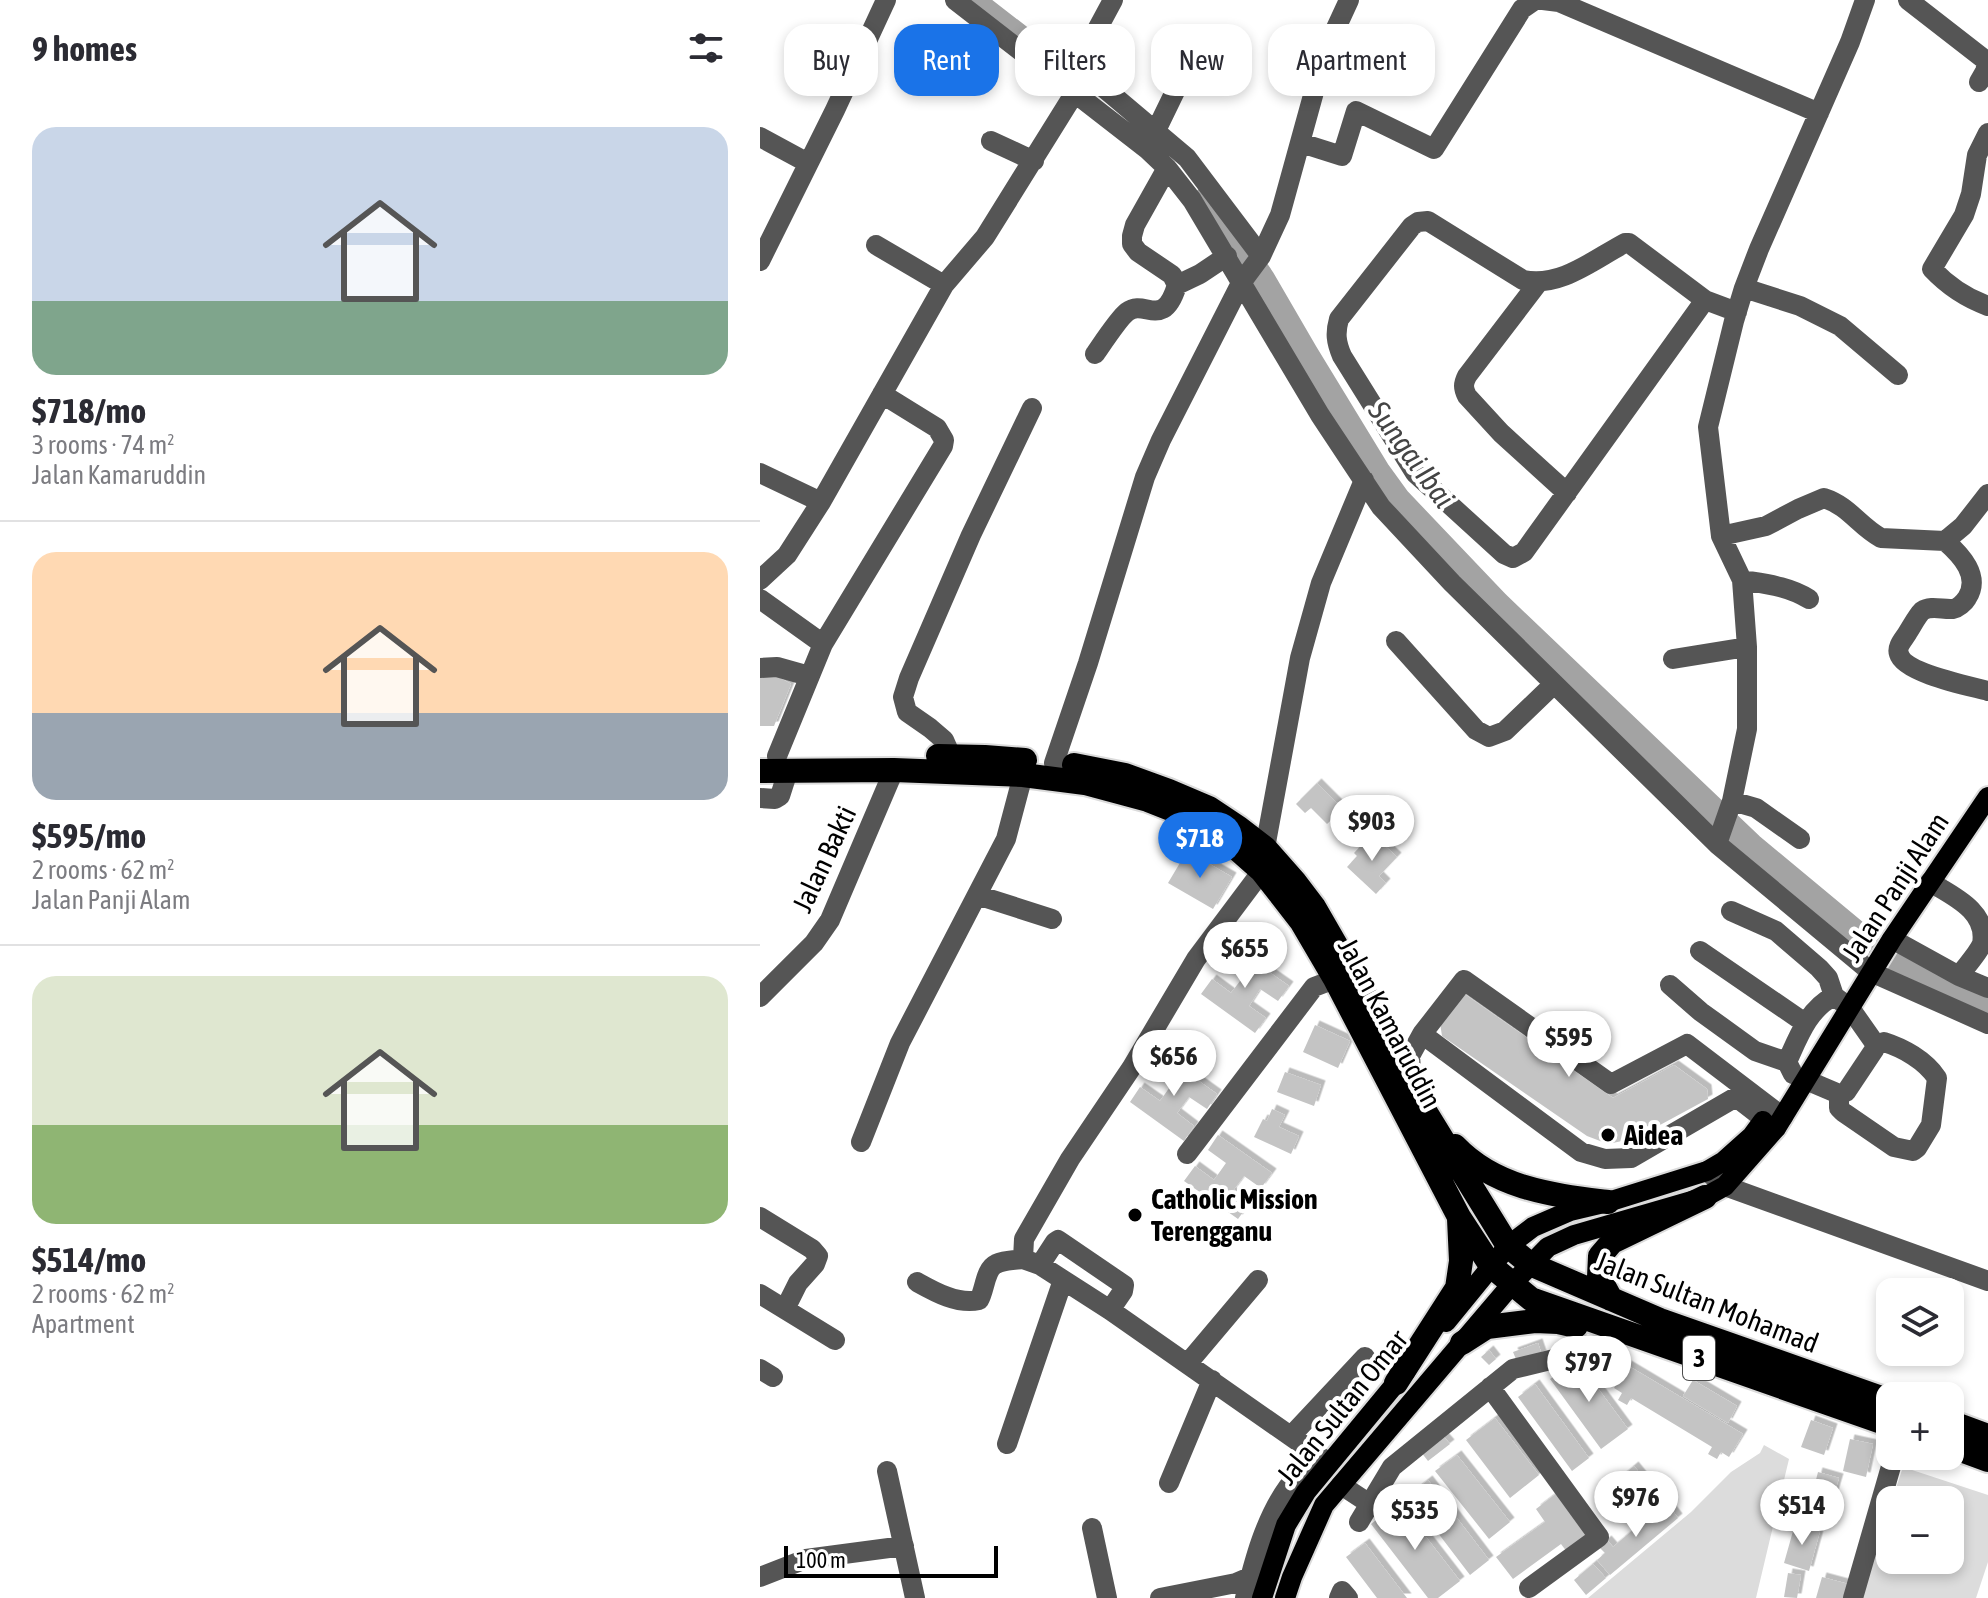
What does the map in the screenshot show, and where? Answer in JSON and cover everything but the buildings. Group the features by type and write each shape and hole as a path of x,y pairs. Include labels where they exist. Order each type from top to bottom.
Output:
{"highway":[{"name":"Jalan Kamaruddin","path":"771,764 951,756 1080,766 1125,775 1169,791 1209,808 1239,828 1264,859 1335,979 1459,1217 1491,1266 1512,1284"},
{"name":"Jalan Kamaruddin","path":"771,764 1023,775 1085,783 1148,800 1191,817 1264,859 1295,882 1314,907 1363,992 1425,1111 1508,1246"},
{"path":"1425,1111 1457,1149 1480,1168 1520,1187 1608,1202"},
{"path":"1611,1299 1599,1277 1600,1256 1612,1242 1715,1191"},
{"path":"1396,1383 1457,1288 1461,1261 1459,1217"},
{"name":"Jalan Sultan Mohamad","path":"1508,1246 1530,1264 1660,1320 1876,1396"},
{"name":"Jalan Sultan Mohamad","path":"1512,1284 1531,1299 1876,1420"},
{"path":"1462,1343 1487,1327 1535,1321 1558,1322 1672,1348"},
{"path":"1964,1427 1988,1436"},
{"path":"1964,1451 1988,1460"}],"main road":[{"name":"Jalan Panji Alam","path":"1715,1191 1774,1118 1796,1074 1842,1002 1871,972 1988,797"},
{"name":"Jalan Panji Alam","path":"1491,1266 1508,1246 1533,1227 1570,1211 1707,1171 1724,1161 1774,1118"},
{"path":"1512,1284 1548,1247 1574,1235 1715,1191"},
{"name":"Jalan Sultan Omar","path":"1262,1598 1286,1525 1323,1458 1396,1383 1491,1266"},
{"name":"Jalan Sultan Omar","path":"1285,1598 1324,1505 1512,1284"}],"street":[{"path":"760,261 886,0"},
{"path":"955,0 1015,47"},
{"path":"1100,24 1113,0"},
{"path":"1054,763 1145,477 1241,282 1261,256 1314,147 1325,52 1349,0"},
{"path":"1314,147 1342,156 1356,111 1434,149 1522,9 1535,0"},
{"path":"1543,0 1559,2 1819,113"},
{"path":"1908,0 1984,59 1987,68 1979,82"},
{"path":"1718,843 1732,802 1747,729 1747,647 1742,580 1721,536 1708,427 1744,288 1850,42 1862,1"},
{"path":"760,580 787,555 821,502 944,285 985,237 1034,161 1066,96"},
{"path":"1080,96 1151,141 1187,158 1261,256"},
{"path":"1107,96 1151,141 1192,200 1320,415 1381,507 1452,583 1718,843 1871,972 1988,1024"},
{"path":"1151,141 1173,96"},
{"path":"1988,133 1977,155 1981,180 1932,269 1969,299 1988,306"},
{"path":"760,137 808,163"},
{"path":"991,141 1034,161"},
{"path":"1095,354 1127,312 1138,308 1159,311 1174,296 1177,285 1172,275 1138,252 1132,244 1135,225 1167,168"},
{"path":"1705,300 1524,552 1513,558 1504,554 1415,473 1342,356 1335,332 1339,319 1412,226 1428,221 1523,280 1538,283 1560,279 1629,243 1705,300 1737,312"},
{"path":"876,245 944,285"},
{"path":"1177,285 1227,256"},
{"path":"1538,283 1467,376 1463,388 1501,433 1567,493"},
{"path":"1744,288 1800,306 1840,326 1898,375"},
{"path":"760,798 775,799 780,796 771,764 823,644 943,446 942,434 937,428 882,394"},
{"path":"951,756 944,740 907,712 903,697 971,535 1032,408"},
{"path":"760,473 821,502"},
{"path":"1032,1262 1024,1239 1070,1159 1132,1067 1196,959 1264,859 1300,658 1321,583 1364,480"},
{"path":"1945,541 1963,526 1988,494"},
{"path":"1721,536 1766,526 1824,498 1844,507 1881,538 1945,541 1960,555 1970,572 1972,587 1966,601 1956,609 1929,608 1922,612 1899,646 1899,654 1903,660 1933,677 1988,691"},
{"path":"1742,580 1793,590 1809,599"},
{"path":"760,599 823,644"},
{"path":"1396,641 1476,730 1489,737 1505,731 1554,684"},
{"path":"1673,659 1747,647"},
{"path":"760,668 777,667 809,676"},
{"name":"Jalan Bakti","path":"760,997 814,943 830,920 894,770"},
{"path":"861,1142 900,1043 1006,839 1023,775"},
{"path":"1732,802 1756,808 1800,839"},
{"path":"1930,882 1971,906 1980,915 1986,929 1981,946 1959,976"},
{"path":"977,895 1052,919"},
{"path":"1731,911 1776,931 1819,968 1876,1045"},
{"path":"1892,939 1959,976 1988,988"},
{"path":"1700,951 1805,1023"},
{"path":"1187,1154 1314,987 1335,979"},
{"path":"1413,1088 1410,1056 1422,1034 1464,980 1611,1084 1687,1044 1774,1118"},
{"path":"1670,985 1755,1051 1839,1094 1846,1092 1876,1045 1884,1042 1929,1066 1937,1078 1931,1125 1913,1151 1894,1147 1855,1121 1839,1108 1839,1094"},
{"path":"1796,1074 1805,1023 1828,999 1842,1002"},
{"path":"1422,1034 1581,1152 1605,1159 1631,1158 1736,1097"},
{"path":"1679,1049 1683,1058 1736,1097 1774,1118"},
{"path":"1707,1171 1715,1191 1988,1281"},
{"path":"760,1217 812,1249 818,1256 798,1283 785,1309"},
{"path":"1032,1262 1058,1240 1124,1285 1110,1310"},
{"path":"917,1282 940,1295 972,1302 979,1300 990,1269 996,1264 1032,1262 1110,1310 1323,1458 1288,1488 1272,1513 1245,1598"},
{"path":"1007,1444 1063,1280"},
{"path":"1188,1363 1258,1280"},
{"path":"760,1294 835,1340"},
{"path":"1341,1485 1364,1513 1392,1467 1513,1369 1575,1354 1605,1366"},
{"path":"1291,1436 1365,1357"},
{"path":"1169,1483 1212,1380"},
{"path":"1490,1387 1599,1537 1529,1588"},
{"path":"1853,1598 1890,1470"},
{"path":"887,1471 915,1598"},
{"path":"1092,1528 1107,1598"},
{"path":"760,1577 806,1559 904,1546"},
{"path":"1160,1598 1236,1583 1250,1577"},
{"path":"1207,1589 1227,1598"},
{"path":"1339,1598 1342,1591 1348,1598"}],"shaded area":[{"path":"1764,1445 1789,1459 1756,1598 1588,1598 1691,1512 1731,1472 1760,1453"},
{"path":"1902,1470 1912,1470 1961,1486 1897,1486"},
{"path":"1964,1487 1988,1495 1988,1562 1976,1598 1861,1598 1876,1550 1876,1574 1964,1574"}],"waterway":[{"name":"Sungai Ibai","path":"971,0 1015,34"},
{"name":"Sungai Ibai","path":"1207,199 1262,279 1377,471 1398,500 1497,604 1751,846 1875,949"},
{"name":"Sungai Ibai","path":"1891,961 1988,1008"}],"place":[{"name":"Aidea","path":"1608,1135"},
{"name":"Catholic Mission Terengganu","path":"1135,1215"}]}
